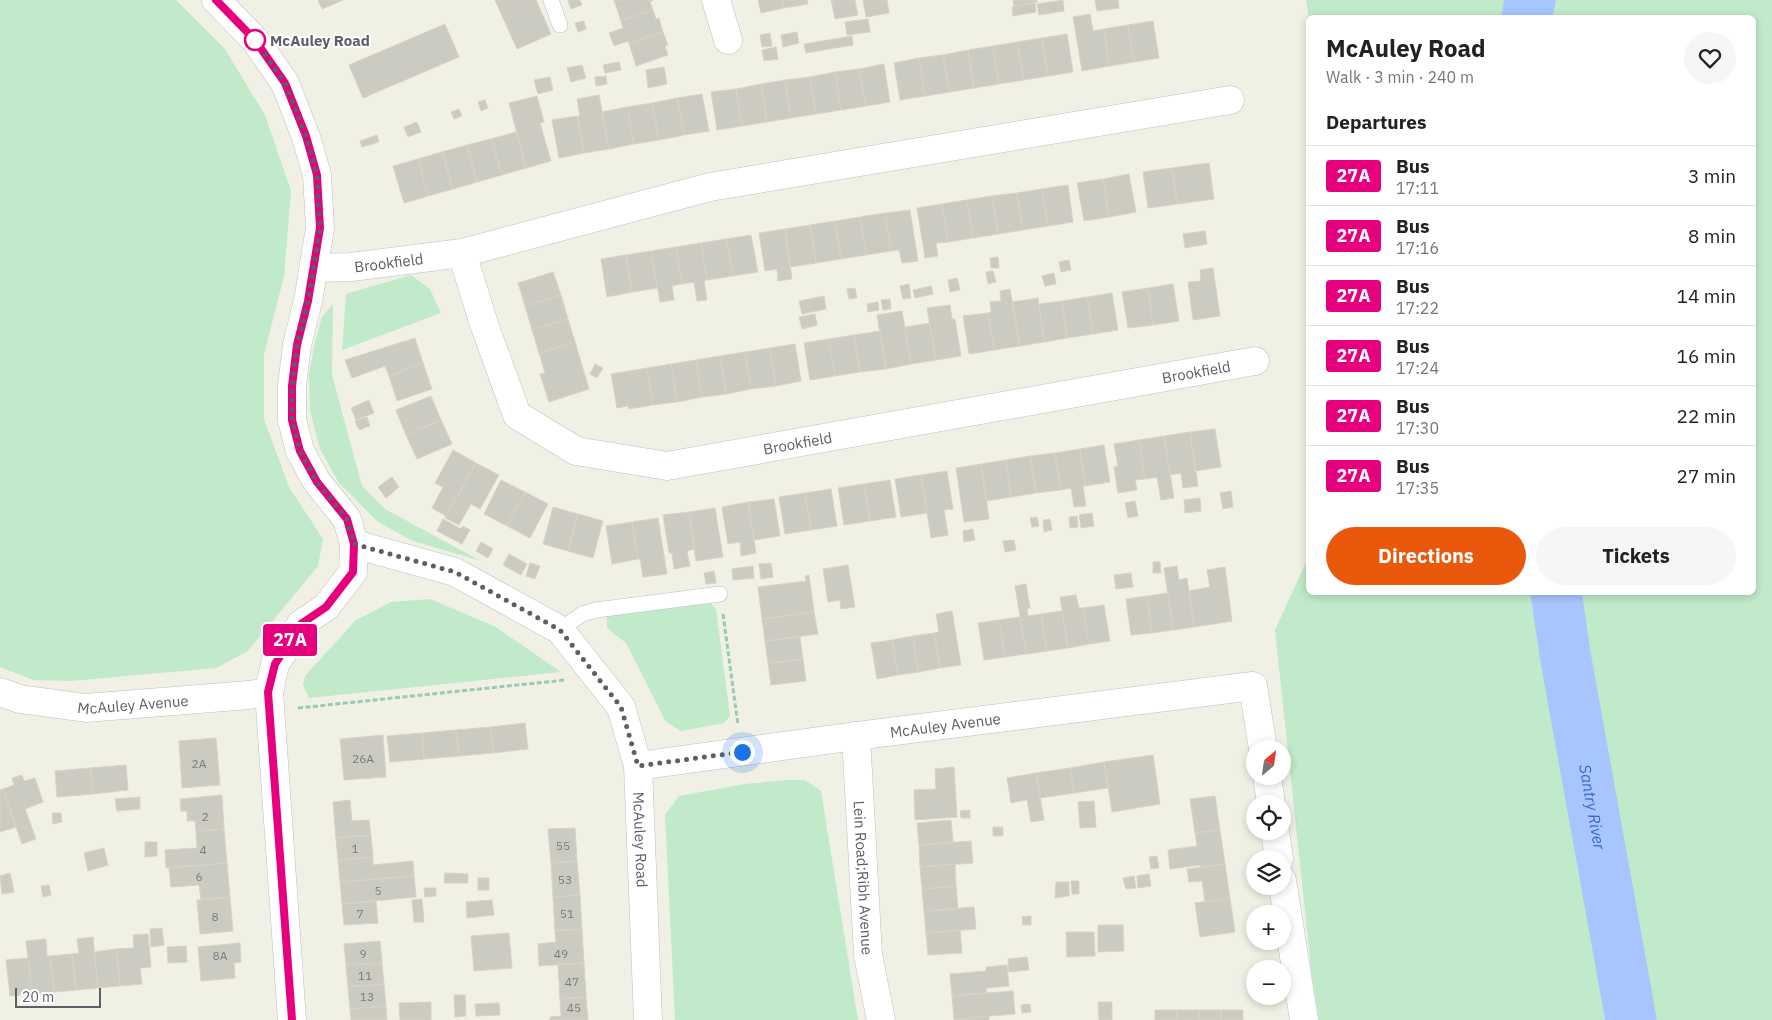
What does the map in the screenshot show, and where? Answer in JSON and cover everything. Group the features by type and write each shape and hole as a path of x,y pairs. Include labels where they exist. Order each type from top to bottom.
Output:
{"street":[{"path":"216,0 255,40 285,83 306,136 317,175 320,228 315,268 297,345 292,386 292,420 300,451 317,482 347,519 354,544 353,572 326,607 301,624 275,664 269,701 292,1020"},
{"path":"716,0 728,40"},
{"name":"Brookfield","path":"315,268 351,266 462,253 710,187 1230,100"},
{"name":"Brookfield","path":"462,253 484,324 518,415 576,451 667,466 1255,361"},
{"name":"McAuley Road","path":"354,544 455,572 560,630 621,707 638,766 648,1020"},
{"name":"McAuley Avenue","path":"638,766 856,736 1253,686 1262,740"},
{"name":"McAuley Avenue","path":"0,692 20,699 86,708 249,695 269,701"},
{"name":"Lein Road;Ribh Avenue","path":"856,736 868,955 881,1020"},
{"path":"1284,895 1304,1020"}],"lane":[{"path":"551,0 560,25"},
{"path":"560,630 582,614 596,610 720,594"}],"path":[{"path":"720,594 742,752"},
{"path":"269,701 582,679 593,672"}],"green space":[{"path":"0,0 176,0 225,49 265,115 291,191 284,276 264,355 264,419 289,487 323,539 318,566 248,651 216,668 71,681 33,680 0,667"},
{"path":"1306,0 1772,0 1772,1020 1319,1020 1311,968 1291,780 1291,740 1287,740 1275,630 1306,563 1306,595 1756,595 1756,15 1308,15"},
{"path":"411,275 430,289 441,313 342,350 346,294"},
{"path":"333,304 332,375 362,486 385,509 481,561 413,541 378,522 339,483 320,449 310,411 309,375 315,341 322,317"},
{"path":"430,599 494,626 561,672 309,698 303,685 305,676 356,620 391,602"},
{"path":"711,603 716,609 730,716 724,723 681,731 666,722 626,643 607,628 607,615"},
{"path":"805,780 821,791 858,1020 675,1020 665,815 679,796 745,784"}],"building":[{"path":"318,0 343,0 322,9"},
{"path":"495,0 536,0 551,34 517,49"},
{"path":"568,0 580,0 582,5 571,9"},
{"path":"614,0 653,0 650,2 653,10 621,21"},
{"path":"758,0 782,0 784,8 761,13"},
{"path":"782,0 807,0 808,4 784,8"},
{"path":"831,0 855,0 858,15 835,19"},
{"path":"863,0 887,0 889,13 866,17"},
{"path":"1013,0 1037,0 1037,2 1014,6"},
{"path":"1063,0 1064,11 1039,15 1037,4"},
{"path":"1095,0 1118,0 1119,8 1097,11"},
{"path":"1035,3 1036,12 1013,16 1012,7"},
{"path":"653,10 656,19 659,18 663,32 614,46 609,33 623,28 621,21"},
{"path":"1090,14 1093,31 1104,29 1109,66 1082,71 1073,17"},
{"path":"868,19 870,32 847,35 845,22"},
{"path":"584,21 586,29 578,32 575,23"},
{"path":"1153,21 1159,58 1134,62 1128,25"},
{"path":"445,24 459,57 363,98 349,65"},
{"path":"1128,25 1134,62 1109,66 1104,29"},
{"path":"663,32 668,45 665,46 668,55 636,66 629,43"},
{"path":"797,32 799,43 783,47 781,35"},
{"path":"770,33 772,46 762,47 760,35"},
{"path":"1067,34 1073,72 1048,76 1042,38"},
{"path":"852,36 853,45 806,53 804,44"},
{"path":"1042,38 1048,76 1024,80 1017,42"},
{"path":"1017,42 1024,80 999,84 993,46"},
{"path":"993,46 999,84 974,88 968,50"},
{"path":"776,47 778,59 764,61 762,50"},
{"path":"968,50 974,88 950,92 943,55"},
{"path":"943,55 950,92 925,96 919,58"},
{"path":"919,58 925,96 900,100 894,63"},
{"path":"619,62 621,70 605,73 603,65"},
{"path":"884,64 890,102 866,106 859,69"},
{"path":"582,65 586,78 571,82 567,68"},
{"path":"664,67 667,84 648,88 646,70"},
{"path":"859,69 866,106 841,110 835,72"},
{"path":"835,72 841,110 816,114 810,77"},
{"path":"606,76 607,84 596,86 595,77"},
{"path":"550,77 553,90 538,94 534,80"},
{"path":"810,77 816,114 791,118 785,80"},
{"path":"785,80 791,118 767,122 761,84"},
{"path":"761,84 767,122 742,126 736,89"},
{"path":"736,89 742,126 717,130 711,92"},
{"path":"702,94 709,131 684,135 677,98"},
{"path":"599,95 609,149 584,153 577,116 580,116 577,99"},
{"path":"537,96 544,122 540,123 551,161 526,168 509,103"},
{"path":"677,98 684,135 659,140 652,103"},
{"path":"485,100 488,108 481,111 478,102"},
{"path":"652,103 659,140 634,144 627,107"},
{"path":"627,107 634,144 609,149 602,112"},
{"path":"459,109 462,116 454,119 451,112"},
{"path":"577,116 584,153 559,158 552,120"},
{"path":"417,122 421,132 408,137 404,127"},
{"path":"516,132 526,168 502,175 491,139"},
{"path":"377,135 379,142 362,147 360,141"},
{"path":"491,139 502,175 477,182 467,145"},
{"path":"467,145 477,182 453,189 442,152"},
{"path":"442,152 453,189 428,196 418,159"},
{"path":"418,159 428,196 404,203 393,166"},
{"path":"1209,163 1214,199 1177,204 1172,168"},
{"path":"1172,168 1177,204 1148,208 1143,172"},
{"path":"1129,174 1136,212 1109,217 1103,179"},
{"path":"1103,179 1109,217 1084,221 1077,183"},
{"path":"1068,185 1073,222 1048,226 1042,189"},
{"path":"1042,189 1048,226 1023,230 1017,193"},
{"path":"1017,193 1023,230 998,234 992,196"},
{"path":"992,196 998,234 973,238 967,200"},
{"path":"967,200 973,238 948,242 942,204"},
{"path":"942,204 948,242 936,243 938,256 925,258 917,208"},
{"path":"910,210 918,261 902,263 899,250 891,251 885,213"},
{"path":"885,213 891,251 866,255 860,217"},
{"path":"860,217 866,255 841,259 835,221"},
{"path":"835,221 841,259 816,263 810,225"},
{"path":"810,225 816,263 790,267 785,229"},
{"path":"785,229 792,279 778,281 777,269 765,271 759,233"},
{"path":"1205,231 1207,244 1185,248 1183,234"},
{"path":"751,235 758,272 733,276 726,239"},
{"path":"726,239 733,276 707,280 701,243"},
{"path":"701,243 707,280 704,281 707,300 697,301 694,282 682,284 676,247"},
{"path":"676,247 682,284 672,286 674,300 660,302 651,251"},
{"path":"651,251 657,288 632,292 626,255"},
{"path":"626,255 632,292 607,297 601,259"},
{"path":"998,257 999,268 991,268 990,258"},
{"path":"1069,260 1071,270 1061,272 1059,262"},
{"path":"1213,268 1220,316 1193,320 1188,282 1201,281 1200,270"},
{"path":"993,271 996,282 988,284 986,272"},
{"path":"553,272 561,295 525,306 518,283"},
{"path":"1054,273 1056,284 1045,286 1042,276"},
{"path":"957,278 960,290 950,292 948,280"},
{"path":"909,284 911,298 903,299 900,286"},
{"path":"1173,284 1179,321 1153,325 1148,288"},
{"path":"931,286 933,294 915,298 913,290"},
{"path":"855,288 857,298 849,299 847,289"},
{"path":"1148,288 1153,325 1128,328 1122,292"},
{"path":"1010,289 1020,346 994,350 988,313 991,312 990,302 1001,301 1000,291"},
{"path":"1112,293 1118,330 1093,334 1087,297"},
{"path":"561,295 568,319 532,330 525,306"},
{"path":"824,296 826,309 802,314 799,301"},
{"path":"1087,297 1093,334 1067,338 1062,301"},
{"path":"1038,298 1044,342 1020,346 1012,302"},
{"path":"890,299 891,309 883,310 881,300"},
{"path":"1062,301 1067,338 1044,342 1039,304"},
{"path":"878,302 879,310 868,312 867,304"},
{"path":"950,305 952,319 955,319 961,356 936,360 927,308"},
{"path":"902,311 911,364 886,369 877,315"},
{"path":"988,313 994,350 969,354 963,316"},
{"path":"815,314 817,325 802,329 799,317"},
{"path":"568,319 575,342 539,353 532,330"},
{"path":"930,323 936,360 911,364 905,327"},
{"path":"880,331 886,369 860,372 854,335"},
{"path":"854,335 860,372 835,376 829,339"},
{"path":"415,338 423,363 389,376 385,366 352,378 345,360"},
{"path":"829,339 835,376 810,380 804,343"},
{"path":"575,342 589,389 549,402 540,374 545,373 539,353"},
{"path":"795,344 801,381 776,386 770,348"},
{"path":"770,348 776,386 751,389 745,352"},
{"path":"745,352 751,389 726,394 720,356"},
{"path":"720,356 726,394 702,397 696,360"},
{"path":"696,360 702,397 677,402 671,364"},
{"path":"423,363 432,389 397,401 389,376"},
{"path":"595,364 603,368 597,378 590,374"},
{"path":"671,364 677,402 653,405 647,368"},
{"path":"647,368 653,405 629,409 628,406 617,408 611,374"},
{"path":"431,396 441,420 406,435 396,410"},
{"path":"369,400 374,413 356,420 351,408"},
{"path":"367,417 370,426 359,430 355,421"},
{"path":"441,420 452,444 417,459 406,435"},
{"path":"1215,429 1221,467 1195,471 1190,432"},
{"path":"1190,432 1198,486 1183,488 1181,473 1170,475 1164,436"},
{"path":"1164,436 1174,498 1161,500 1157,477 1145,479 1139,440"},
{"path":"1139,440 1145,479 1135,480 1137,490 1118,493 1114,467 1118,466 1114,444"},
{"path":"1104,445 1110,482 1085,486 1080,449"},
{"path":"1080,449 1086,506 1074,507 1071,488 1061,490 1055,453"},
{"path":"453,450 476,463 446,516 432,508 443,487 435,483"},
{"path":"1055,453 1061,490 1036,493 1030,456"},
{"path":"1030,456 1036,493 1011,497 1006,460"},
{"path":"1006,460 1011,497 986,501 981,464"},
{"path":"476,463 499,475 480,509 471,504 459,525 445,518"},
{"path":"981,464 989,519 964,522 956,468"},
{"path":"947,471 953,509 944,510 948,535 931,538 921,475"},
{"path":"921,475 927,513 901,517 895,479"},
{"path":"392,477 399,487 386,498 378,487"},
{"path":"501,480 525,492 507,526 484,514"},
{"path":"890,480 896,517 870,521 864,484"},
{"path":"864,484 870,521 844,525 838,488"},
{"path":"831,489 837,526 811,530 805,493"},
{"path":"1231,491 1233,507 1223,509 1220,493"},
{"path":"525,492 548,504 530,538 507,526"},
{"path":"805,493 811,530 785,534 779,497"},
{"path":"1200,498 1201,511 1185,513 1184,500"},
{"path":"774,499 780,536 754,540 748,502"},
{"path":"1135,501 1138,516 1128,518 1125,503"},
{"path":"748,502 756,553 741,556 740,542 728,544 722,507"},
{"path":"553,507 578,514 568,551 543,544"},
{"path":"715,508 723,557 696,561 689,512"},
{"path":"689,512 695,549 687,551 690,566 674,569 672,553 669,553 663,515"},
{"path":"1092,513 1094,526 1081,528 1079,515"},
{"path":"578,514 603,521 593,558 568,551"},
{"path":"1077,516 1078,527 1070,528 1069,517"},
{"path":"1037,517 1039,526 1032,527 1030,518"},
{"path":"658,518 667,574 643,577 632,522"},
{"path":"443,519 461,529 463,526 470,530 462,544 437,531"},
{"path":"1050,519 1052,530 1044,532 1043,520"},
{"path":"632,522 638,559 612,564 606,526"},
{"path":"973,529 975,540 964,542 963,531"},
{"path":"1014,540 1016,550 1005,552 1003,541"},
{"path":"481,542 493,549 488,558 476,551"},
{"path":"509,554 527,564 521,575 503,565"},
{"path":"1153,562 1160,562 1161,573 1153,573"},
{"path":"530,563 540,566 535,579 526,576"},
{"path":"771,563 773,577 761,579 759,564"},
{"path":"848,565 855,607 841,609 840,600 828,602 823,569"},
{"path":"753,566 754,578 733,580 732,569"},
{"path":"1177,566 1179,580 1187,578 1194,627 1173,630 1164,568"},
{"path":"1225,567 1232,621 1194,627 1189,591 1210,587 1207,570"},
{"path":"714,571 716,583 706,584 704,573"},
{"path":"1131,573 1133,587 1116,589 1114,575"},
{"path":"809,575 814,612 762,619 758,587 806,581 805,576"},
{"path":"1026,584 1030,608 1027,609 1028,616 1041,614 1047,651 1026,654 1015,586"},
{"path":"1168,593 1173,630 1152,633 1147,596"},
{"path":"1076,595 1079,608 1083,608 1089,644 1068,648 1060,597"},
{"path":"1147,596 1152,633 1131,635 1126,599"},
{"path":"1104,605 1110,641 1089,644 1083,608"},
{"path":"952,611 961,665 940,668 934,633 939,632 936,614"},
{"path":"1062,611 1068,648 1047,651 1041,614"},
{"path":"814,612 818,634 765,641 762,619"},
{"path":"1020,617 1026,654 1005,657 999,620"},
{"path":"999,620 1005,657 984,660 978,623"},
{"path":"934,633 940,668 918,672 913,636"},
{"path":"913,636 918,672 898,675 892,640"},
{"path":"800,637 803,659 768,663 765,641"},
{"path":"892,640 898,675 877,679 871,643"},
{"path":"803,659 806,681 771,685 768,663"},
{"path":"525,723 528,749 493,753 491,727"},
{"path":"491,727 493,753 459,756 456,730"},
{"path":"456,730 459,756 424,759 422,733"},
{"path":"422,733 424,759 390,762 387,736"},
{"path":"383,735 386,777 344,780 340,739"},
{"path":"216,738 220,785 182,788 179,741"},
{"path":"1153,755 1160,804 1112,812 1104,762"},
{"path":"1104,762 1108,788 1074,793 1070,768"},
{"path":"126,765 128,790 93,794 91,768"},
{"path":"954,767 957,817 915,820 914,790 936,789 935,769"},
{"path":"91,768 93,794 57,797 55,771"},
{"path":"1070,768 1074,793 1040,798 1036,773"},
{"path":"1036,773 1044,820 1031,822 1027,800 1011,803 1007,778"},
{"path":"22,775 24,781 35,778 43,802 25,809 36,839 22,844 3,789 14,785 12,778"},
{"path":"3,789 16,827 0,832 0,790"},
{"path":"222,795 224,829 196,831 195,821 187,821 187,811 181,811 180,799"},
{"path":"1215,796 1220,830 1195,833 1190,799"},
{"path":"140,797 140,809 117,811 115,799"},
{"path":"350,800 352,821 369,820 371,835 336,838 333,802"},
{"path":"1094,801 1096,827 1080,828 1078,802"},
{"path":"970,810 970,818 961,818 960,811"},
{"path":"52,813 61,813 62,822 53,824"},
{"path":"951,820 953,842 919,845 917,823"},
{"path":"993,827 1003,827 1003,836 993,836"},
{"path":"575,828 577,861 551,863 548,829"},
{"path":"224,829 227,863 166,868 165,850 197,848 196,831"},
{"path":"1220,830 1225,864 1170,869 1168,850 1197,846 1195,833"},
{"path":"371,835 373,857 338,860 336,838"},
{"path":"971,841 973,863 920,867 919,845"},
{"path":"145,842 157,842 157,856 145,857"},
{"path":"104,848 108,865 88,871 84,853"},
{"path":"1157,856 1159,868 1151,869 1149,857"},
{"path":"373,857 373,865 413,861 414,876 340,882 338,860"},
{"path":"577,861 580,895 553,897 551,863"},
{"path":"227,863 230,897 201,900 199,885 171,887 169,868"},
{"path":"955,864 956,886 922,889 920,867"},
{"path":"1225,864 1230,898 1205,902 1202,881 1189,882 1187,869"},
{"path":"10,873 14,892 2,894 0,876"},
{"path":"445,873 468,874 468,883 444,883"},
{"path":"1149,874 1151,886 1138,888 1137,876"},
{"path":"414,876 416,897 342,904 340,882"},
{"path":"1134,876 1136,888 1126,889 1123,878"},
{"path":"478,878 489,878 489,890 478,890"},
{"path":"1071,881 1079,881 1079,894 1072,894"},
{"path":"1056,882 1069,882 1069,896 1055,898"},
{"path":"49,885 51,895 43,897 41,886"},
{"path":"956,886 958,909 924,911 922,889"},
{"path":"424,888 436,888 436,896 425,897"},
{"path":"580,895 582,929 555,931 553,897"},
{"path":"230,897 233,931 200,934 197,900"},
{"path":"1230,898 1235,932 1200,937 1195,903"},
{"path":"422,899 424,922 414,922 412,900"},
{"path":"492,900 494,915 467,918 466,902"},
{"path":"376,901 378,923 344,925 342,904"},
{"path":"974,907 976,929 926,933 924,911"},
{"path":"1031,916 1031,925 1023,925 1022,917"},
{"path":"1098,925 1123,925 1124,951 1098,952"},
{"path":"162,928 164,945 151,947 150,929"},
{"path":"582,929 584,963 539,966 538,944 556,942 555,931"},
{"path":"960,930 962,953 928,955 926,933"},
{"path":"1066,932 1094,932 1095,956 1067,957"},
{"path":"509,933 512,968 474,971 471,936"},
{"path":"148,934 151,967 140,968 142,984 120,986 116,949 134,948 133,935"},
{"path":"93,937 98,988 76,990 72,954 79,953 77,939"},
{"path":"46,939 47,956 50,956 54,992 32,994 26,941"},
{"path":"380,941 382,963 346,965 344,944"},
{"path":"240,943 241,962 234,963 235,978 201,981 198,947"},
{"path":"186,946 187,962 168,963 167,947"},
{"path":"116,949 120,986 98,988 94,952"},
{"path":"72,954 76,990 54,992 50,956"},
{"path":"1027,957 1029,970 1009,972 1008,959"},
{"path":"28,958 32,994 10,996 6,960"},
{"path":"382,963 384,984 348,987 346,965"},
{"path":"584,963 586,997 560,999 558,965"},
{"path":"1007,965 1009,986 986,988 987,993 952,996 950,974 986,971 986,967"},
{"path":"384,984 386,1006 350,1009 348,987"},
{"path":"1013,991 1015,1014 954,1019 952,996"},
{"path":"454,995 465,995 466,1016 455,1017"},
{"path":"586,997 588,1020 550,1020 550,1017 561,1016 560,999"},
{"path":"431,1002 431,1020 400,1020 399,1003"},
{"path":"1098,1002 1112,1002 1112,1020 1099,1020"},
{"path":"499,1003 500,1015 476,1016 475,1004"},
{"path":"1030,1004 1031,1012 1022,1013 1021,1005"},
{"path":"386,1006 387,1020 351,1020 350,1009"},
{"path":"1155,1010 1177,1010 1177,1020 1155,1020"},
{"path":"1177,1010 1199,1010 1199,1020 1177,1020"},
{"path":"1199,1010 1221,1010 1221,1020 1199,1020"},
{"path":"1221,1010 1243,1010 1243,1020 1221,1020"},
{"path":"989,1016 989,1020 954,1020 954,1019"}],"waterway":[{"name":"Santry River","path":"1528,15 1530,0"},
{"name":"Santry River","path":"1556,595 1565,654 1631,1020"}],"bus line":[{"name":"27A","path":"216,0 255,40 285,83 306,136 317,175 320,228 315,268 297,345 292,386 292,420 300,451 317,482 347,519 354,544 353,572 326,607 301,624 275,664 268,692 292,1020"}],"place":[{"name":"McAuley Road","path":"255,40"}],"route":[{"path":"255,40 285,83 306,136 317,175 320,228 315,268 297,345 292,386 292,420 300,451 317,482 347,519 354,544 455,572 560,630 621,707 638,766 742,752"}]}
